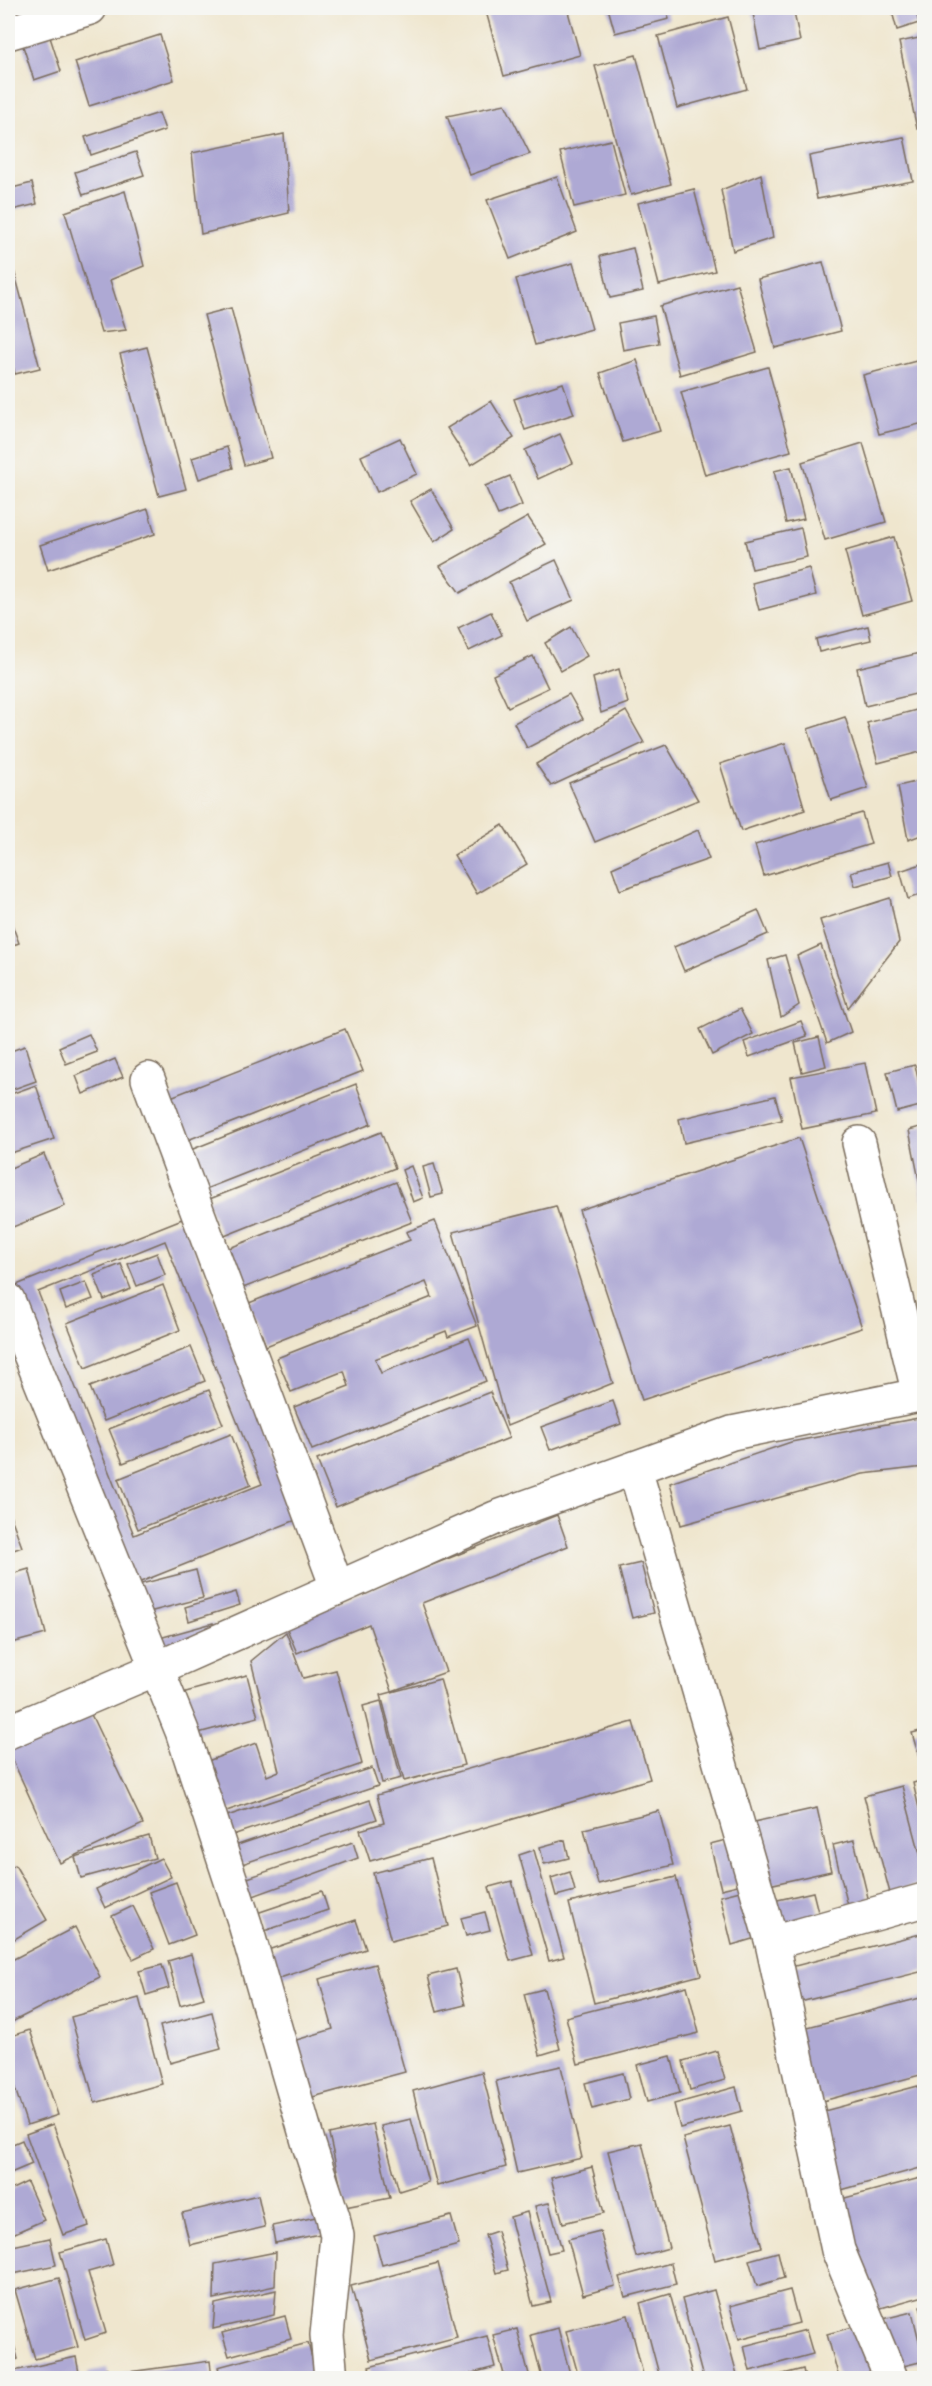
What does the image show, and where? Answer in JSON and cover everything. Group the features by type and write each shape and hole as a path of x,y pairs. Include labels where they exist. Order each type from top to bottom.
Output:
{"street":[{"path":"8,33 90,8"},
{"path":"148,1079 337,1587"},
{"path":"8,1732 495,1518 732,1433 922,1395 859,1143"},
{"path":"8,1300 182,1731 241,1912 309,2145 333,2217 337,2236 327,2335 331,2379"},
{"path":"634,1469 772,1943 838,2250 891,2379"},
{"path":"772,1943 924,1900"}],"building":[{"path":"485,8 567,8 580,55 504,76"},
{"path":"608,8 666,8 669,19 615,33"},
{"path":"752,8 793,8 800,41 760,50"},
{"path":"891,8 915,8 919,23 897,30"},
{"path":"728,17 747,89 677,108 658,36"},
{"path":"48,31 61,71 34,80 21,40"},
{"path":"160,35 174,80 89,106 75,62"},
{"path":"924,37 924,127 917,129 899,42"},
{"path":"636,55 671,184 631,195 595,66"},
{"path":"505,104 530,154 470,175 447,116"},
{"path":"159,113 165,130 91,155 85,137"},
{"path":"284,134 289,213 201,234 192,153"},
{"path":"904,137 913,181 817,199 809,156"},
{"path":"611,140 625,195 574,207 560,152"},
{"path":"136,152 144,175 83,195 75,172"},
{"path":"761,174 773,238 733,251 721,190"},
{"path":"557,177 577,232 510,259 487,200"},
{"path":"32,183 37,204 8,211 8,189"},
{"path":"694,189 715,271 659,285 638,203"},
{"path":"125,191 144,266 110,280 126,330 101,333 65,212"},
{"path":"8,248 40,368 15,374 8,346"},
{"path":"633,248 643,291 610,298 600,256"},
{"path":"823,262 841,331 775,348 758,279"},
{"path":"573,263 592,329 535,345 516,279"},
{"path":"737,284 757,352 680,375 660,306"},
{"path":"231,308 271,458 244,465 204,315"},
{"path":"654,316 659,343 623,350 618,323"},
{"path":"147,347 186,489 159,496 120,354"},
{"path":"924,359 924,423 879,434 863,375"},
{"path":"637,360 660,431 623,442 600,373"},
{"path":"768,367 791,451 705,475 681,392"},
{"path":"563,383 574,414 525,430 514,399"},
{"path":"491,401 514,438 471,465 447,428"},
{"path":"560,434 573,463 538,479 525,450"},
{"path":"400,438 417,474 377,492 361,456"},
{"path":"863,443 886,522 825,540 802,462"},
{"path":"227,447 233,468 199,479 192,458"},
{"path":"791,467 804,519 786,523 774,471"},
{"path":"510,476 522,505 498,515 485,486"},
{"path":"431,489 454,529 434,542 410,501"},
{"path":"148,509 155,534 48,570 40,545"},
{"path":"528,517 546,544 460,593 440,566"},
{"path":"801,528 807,557 752,569 745,541"},
{"path":"894,537 912,601 862,615 845,551"},
{"path":"556,560 574,600 527,621 509,582"},
{"path":"809,568 816,595 759,610 752,583"},
{"path":"491,612 502,635 469,651 458,628"},
{"path":"868,626 871,640 819,652 816,639"},
{"path":"571,627 587,656 561,671 545,643"},
{"path":"924,652 924,692 865,706 857,668"},
{"path":"533,656 548,688 508,707 493,675"},
{"path":"619,669 628,703 601,713 593,678"},
{"path":"569,694 583,719 527,748 514,723"},
{"path":"924,708 924,751 878,763 867,723"},
{"path":"626,711 644,743 551,786 536,764"},
{"path":"845,717 868,788 831,800 808,729"},
{"path":"785,743 805,810 741,831 720,764"},
{"path":"666,745 698,800 595,842 569,783"},
{"path":"924,780 924,834 908,840 898,786"},
{"path":"862,813 871,844 764,876 755,845"},
{"path":"503,825 527,864 477,894 454,855"},
{"path":"698,830 709,859 620,890 612,868"},
{"path":"888,862 892,876 855,886 851,872"},
{"path":"924,863 924,893 908,899 900,871"},
{"path":"890,898 899,942 848,1008 820,920"},
{"path":"758,910 768,934 684,971 674,947"},
{"path":"8,914 19,943 8,947"},
{"path":"821,945 851,1032 827,1043 797,956"},
{"path":"785,955 799,1005 781,1017 768,960"},
{"path":"740,1009 753,1034 712,1055 700,1029"},
{"path":"801,1021 807,1036 749,1057 744,1042"},
{"path":"345,1029 363,1071 180,1143 163,1100"},
{"path":"89,1034 97,1052 66,1064 59,1047"},
{"path":"819,1037 826,1066 802,1072 795,1043"},
{"path":"25,1046 36,1081 8,1091 8,1052"},
{"path":"115,1059 123,1077 83,1094 76,1076"},
{"path":"865,1063 876,1114 802,1129 791,1077"},
{"path":"915,1065 924,1105 897,1112 887,1072"},
{"path":"356,1084 371,1124 203,1190 188,1151"},
{"path":"36,1085 54,1139 8,1154 8,1095"},
{"path":"775,1096 782,1120 684,1143 679,1119"},
{"path":"924,1126 924,1200 923,1200 909,1130"},
{"path":"381,1132 395,1168 222,1237 207,1200"},
{"path":"799,1138 862,1328 642,1400 579,1210"},
{"path":"44,1154 65,1206 8,1229 8,1169"},
{"path":"434,1164 443,1194 431,1197 423,1167"},
{"path":"411,1166 423,1198 413,1202 402,1170"},
{"path":"396,1182 412,1222 243,1288 227,1249"},
{"path":"556,1206 613,1383 507,1426 453,1232"},
{"path":"182,1219 301,1518 133,1585 14,1286","holes":["165,1241 262,1484 134,1535 38,1292"]},
{"path":"435,1221 477,1326 448,1337 446,1331 375,1359 381,1373 469,1338 486,1381 312,1450 294,1407 349,1386 344,1371 291,1392 277,1358 432,1297 426,1282 266,1346 249,1303 410,1240 406,1232"},
{"path":"157,1253 165,1275 137,1286 128,1264"},
{"path":"121,1264 131,1289 104,1300 94,1275"},
{"path":"86,1282 93,1299 66,1309 60,1292"},
{"path":"163,1285 180,1330 85,1368 67,1323"},
{"path":"191,1347 205,1381 104,1421 90,1387"},
{"path":"209,1390 223,1424 123,1463 109,1429"},
{"path":"490,1392 509,1438 336,1507 317,1460"},
{"path":"613,1401 621,1424 550,1450 541,1427"},
{"path":"924,1417 924,1467 863,1474 681,1525 670,1483 791,1442"},
{"path":"231,1434 251,1485 138,1529 118,1479"},
{"path":"8,1509 22,1547 8,1552"},
{"path":"557,1515 568,1546 422,1603 446,1672 392,1691 369,1624 297,1653 285,1624"},
{"path":"641,1563 654,1613 632,1618 619,1568"},
{"path":"29,1569 46,1634 8,1644 8,1575"},
{"path":"196,1570 203,1598 145,1613 137,1585"},
{"path":"236,1592 240,1605 189,1621 185,1607"},
{"path":"213,1623 216,1636 159,1651 156,1639"},
{"path":"286,1632 303,1678 336,1670 362,1764 215,1815 197,1765 256,1743 267,1776 279,1771 251,1661"},
{"path":"247,1675 258,1717 187,1736 175,1695"},
{"path":"440,1679 464,1765 404,1781 381,1695"},
{"path":"381,1701 401,1778 382,1783 363,1706"},
{"path":"87,1706 143,1824 60,1863 8,1750 8,1743"},
{"path":"633,1722 650,1779 370,1861 360,1830 384,1823 377,1795"},
{"path":"924,1730 924,1767 922,1768 912,1733"},
{"path":"372,1768 378,1786 221,1839 215,1820"},
{"path":"924,1780 924,1829 913,1783"},
{"path":"902,1786 924,1869 924,1883 890,1893 864,1796"},
{"path":"370,1800 377,1819 230,1868 223,1850"},
{"path":"817,1808 831,1871 769,1885 754,1822"},
{"path":"659,1811 673,1865 598,1884 584,1829"},
{"path":"149,1836 155,1858 81,1878 75,1857"},
{"path":"730,1839 742,1884 721,1889 710,1844"},
{"path":"565,1840 569,1858 544,1864 540,1847"},
{"path":"854,1840 871,1910 850,1914 833,1845"},
{"path":"353,1842 358,1858 245,1899 236,1882"},
{"path":"534,1850 564,1957 549,1961 519,1855"},
{"path":"161,1858 171,1877 105,1908 96,1889"},
{"path":"431,1858 448,1926 391,1941 373,1873"},
{"path":"15,1865 47,1920 8,1943 8,1869"},
{"path":"570,1872 575,1891 556,1896 551,1878"},
{"path":"676,1877 701,1975 594,2003 569,1903"},
{"path":"512,1881 533,1955 510,1961 489,1887"},
{"path":"176,1882 195,1935 169,1945 149,1892"},
{"path":"748,1889 759,1937 732,1945 720,1896"},
{"path":"322,1891 328,1910 264,1931 257,1913"},
{"path":"813,1892 819,1916 779,1925 773,1901"},
{"path":"133,1906 154,1949 133,1959 112,1916"},
{"path":"485,1912 490,1930 466,1936 461,1918"},
{"path":"356,1920 366,1949 268,1982 259,1953"},
{"path":"75,1927 100,1977 8,2024 8,1962"},
{"path":"924,1933 924,1971 796,2003 787,1968"},
{"path":"191,1954 204,1998 180,2005 168,1961"},
{"path":"375,1964 405,2072 309,2098 293,2041 333,2029 319,1979"},
{"path":"162,1965 169,1988 146,1995 139,1971"},
{"path":"456,1969 465,2005 437,2012 428,1976"},
{"path":"687,1986 699,2033 578,2064 566,2017"},
{"path":"544,1989 560,2049 540,2055 524,1994"},
{"path":"924,1997 924,2074 815,2103 796,2030"},
{"path":"139,1998 162,2084 95,2103 71,2017"},
{"path":"212,2012 221,2049 170,2063 160,2026"},
{"path":"30,2030 58,2115 27,2125 8,2067 8,2037"},
{"path":"717,2051 725,2080 690,2090 683,2061"},
{"path":"671,2056 680,2093 647,2102 637,2065"},
{"path":"561,2066 582,2158 517,2173 496,2081"},
{"path":"482,2072 506,2167 437,2186 413,2091"},
{"path":"623,2073 629,2099 592,2109 585,2083"},
{"path":"918,2086 924,2111 924,2167 834,2192 813,2114"},
{"path":"736,2087 742,2111 680,2128 674,2104"},
{"path":"411,2119 428,2182 399,2191 381,2126"},
{"path":"53,2124 89,2226 63,2235 26,2134"},
{"path":"373,2124 390,2198 345,2207 329,2134"},
{"path":"730,2126 762,2247 715,2260 683,2138"},
{"path":"22,2140 32,2164 8,2174 8,2146"},
{"path":"642,2143 669,2248 636,2257 608,2151"},
{"path":"592,2167 604,2213 563,2223 551,2178"},
{"path":"924,2177 924,2296 870,2311 841,2199"},
{"path":"27,2182 44,2220 8,2236 8,2191"},
{"path":"258,2195 265,2227 190,2245 182,2213"},
{"path":"549,2203 562,2250 548,2253 535,2206"},
{"path":"527,2212 551,2302 533,2306 510,2217"},
{"path":"321,2216 325,2233 275,2243 272,2226"},
{"path":"451,2216 459,2245 382,2265 374,2236"},
{"path":"497,2231 508,2270 496,2273 485,2235"},
{"path":"600,2231 615,2286 583,2295 568,2239"},
{"path":"50,2238 56,2265 8,2275 8,2247"},
{"path":"106,2239 113,2265 88,2272 106,2333 85,2340 60,2252"},
{"path":"276,2252 275,2286 214,2299 215,2264"},
{"path":"778,2252 784,2278 757,2286 749,2260"},
{"path":"438,2263 457,2337 371,2360 351,2286"},
{"path":"671,2263 676,2284 625,2297 619,2277"},
{"path":"59,2278 78,2347 35,2359 15,2290"},
{"path":"276,2290 274,2315 213,2329 215,2304"},
{"path":"714,2290 738,2378 703,2378 682,2299"},
{"path":"790,2290 799,2323 739,2339 730,2306"},
{"path":"670,2294 693,2378 660,2378 640,2303"},
{"path":"924,2305 924,2321 920,2306"},
{"path":"912,2312 924,2361 895,2368 883,2319"},
{"path":"628,2315 644,2378 579,2378 566,2331"},
{"path":"285,2316 291,2339 229,2356 222,2333"},
{"path":"860,2325 874,2378 839,2378 827,2334"},
{"path":"558,2328 571,2378 542,2378 531,2335"},
{"path":"517,2329 530,2378 505,2378 493,2335"},
{"path":"806,2330 813,2354 750,2371 744,2346"},
{"path":"8,2331 10,2331 18,2359 8,2363"},
{"path":"487,2336 495,2367 454,2378 372,2378 369,2367"},
{"path":"308,2343 316,2374 298,2378 221,2378 218,2367"},
{"path":"76,2357 80,2378 15,2378 14,2371"},
{"path":"210,2361 212,2378 123,2378 122,2373"},
{"path":"107,2368 109,2378 89,2378 88,2372"},
{"path":"803,2369 805,2378 768,2378"}]}
